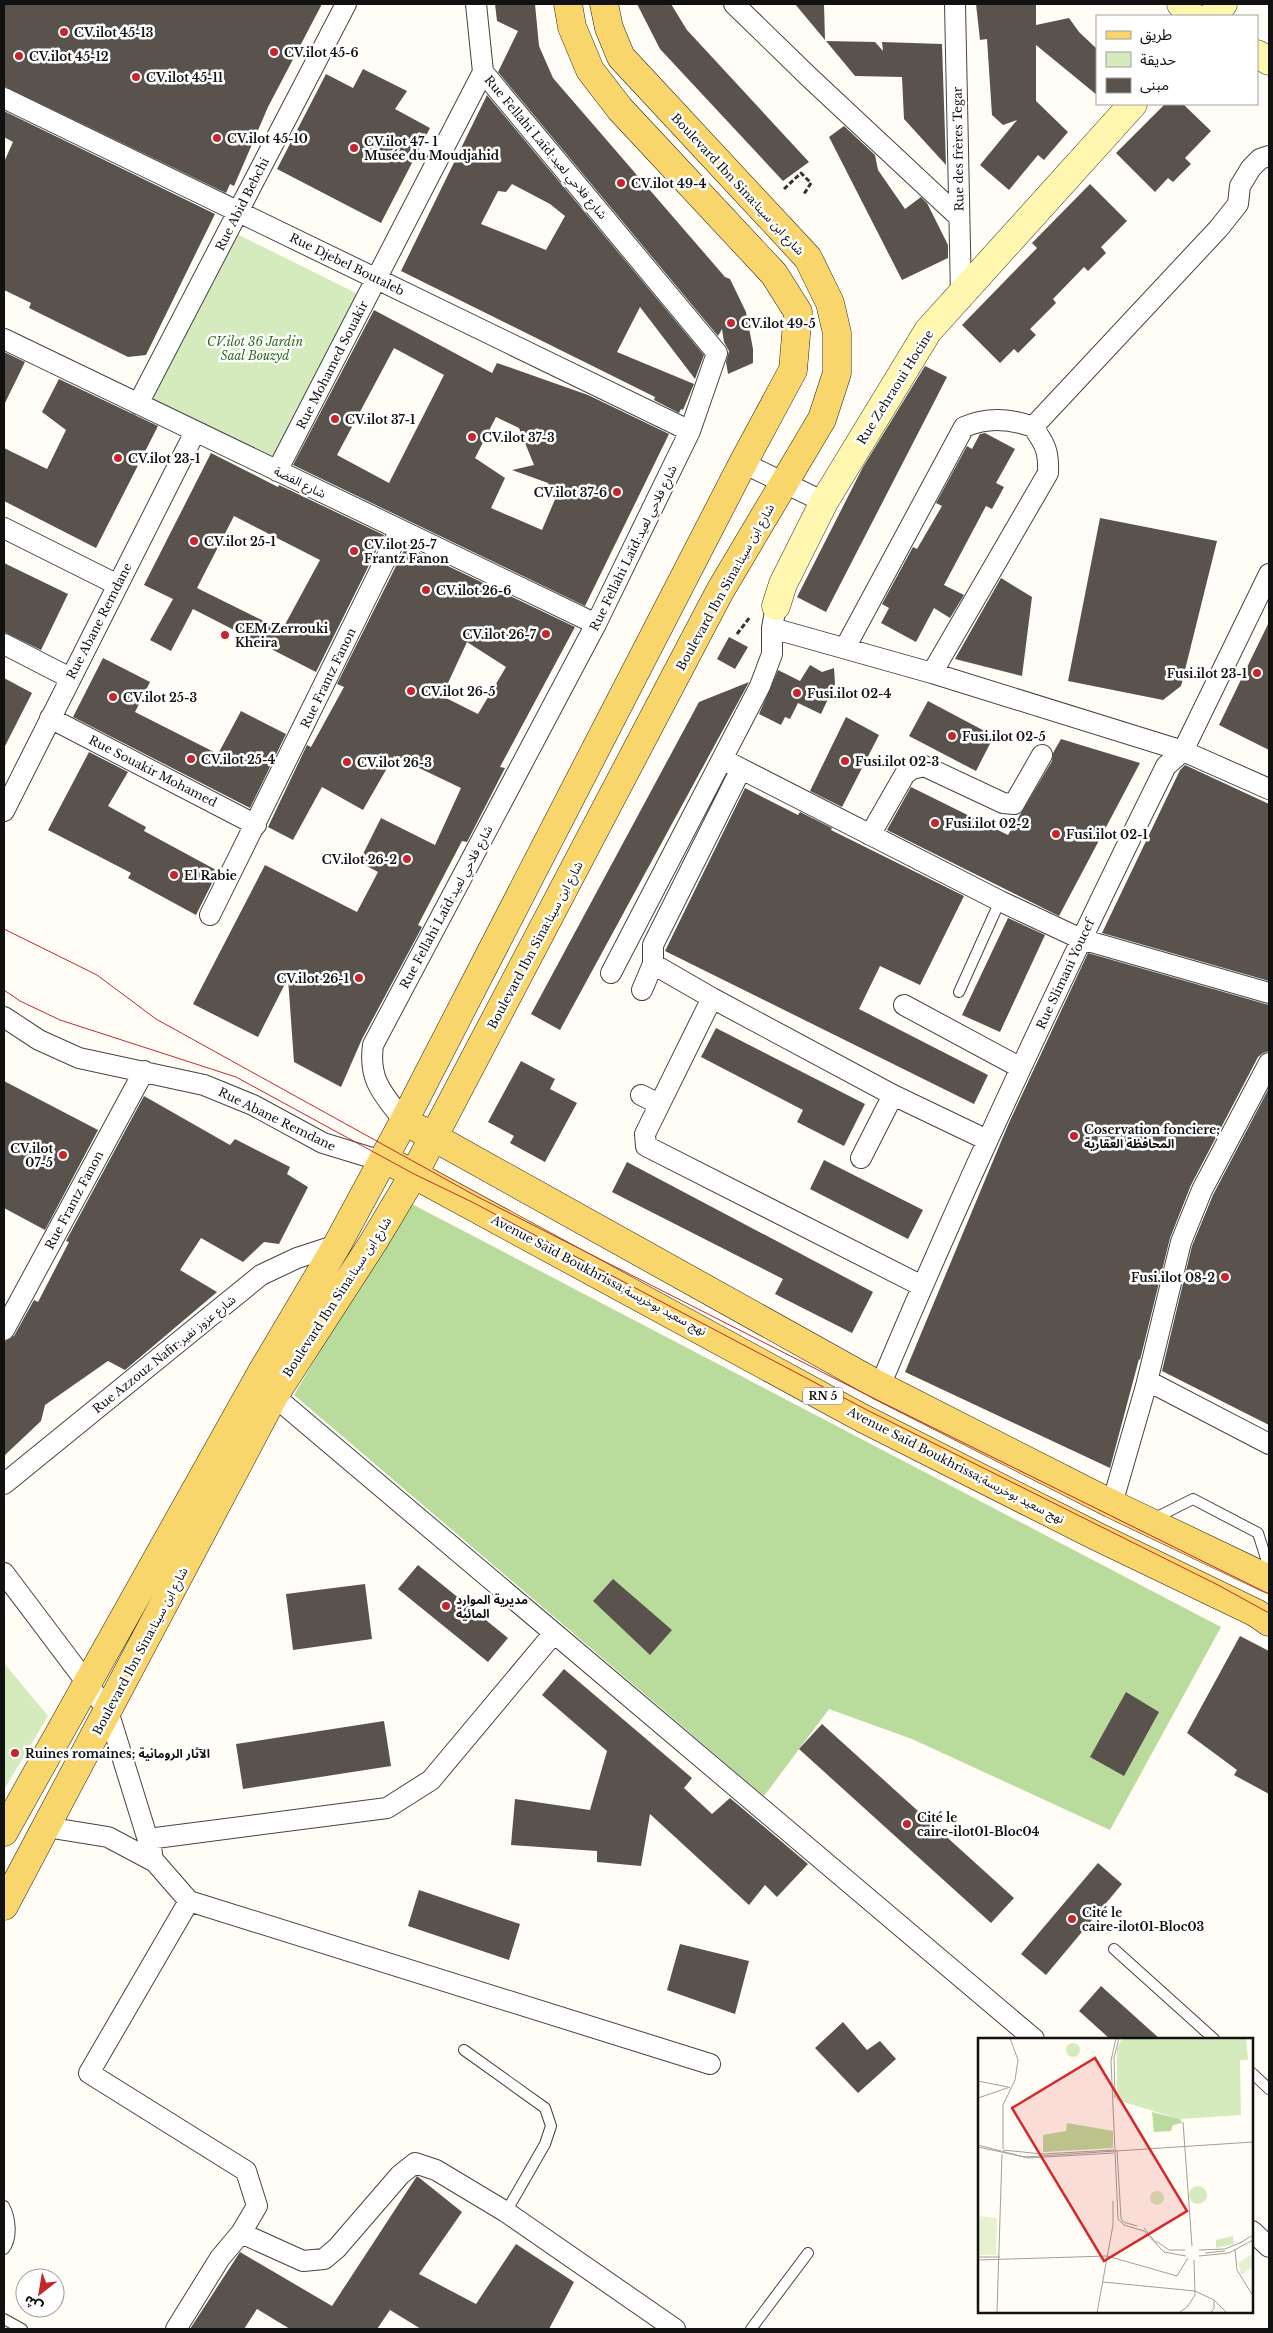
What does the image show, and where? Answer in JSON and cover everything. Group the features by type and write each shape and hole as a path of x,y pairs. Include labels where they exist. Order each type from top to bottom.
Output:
{"main road":[{"name":"Boulevard Ibn Sina:شارع ابن سينا","path":"4,1906 108,1711 337,1245 404,1121 743,463 793,370 798,312 774,274 620,109 590,70 572,27 568,4"},
{"name":"Boulevard Ibn Sina:شارع ابن سينا","path":"4,1832 91,1675 267,1386 374,1241 414,1174 720,591 822,419 837,373 837,333 830,303 808,258 620,57 609,28 604,4"},
{"path":"404,1121 880,1386 1112,1504 1269,1579"},
{"name":"Avenue Saïd Boukhrissa;نهج سعيد بوخريسة","path":"382,1161 414,1174 862,1418 1096,1536 1256,1613 1269,1622"}],"street":[{"name":"Rue Abid Bebchi","path":"138,404 346,4"},
{"name":"Rue Fellahi Laïd;شارع فلاحي لعيد","path":"404,1121 379,1089 373,1074 371,1060 373,1045 596,624 690,431 717,353 483,72 476,4"},
{"path":"734,4 808,77 959,217"},
{"name":"Rue des frères Tegar","path":"955,4 961,294"},
{"path":"1181,4 1191,15"},
{"path":"1213,15 1223,4"},
{"path":"1258,55 1269,61"},
{"name":"Rue Mohamed Souakir","path":"277,471 483,72"},
{"name":"Rue Djebel Boutaleb","path":"4,98 690,431"},
{"name":"Rue Zehraoui Hocine","path":"768,615 824,502 928,331 1132,105"},
{"path":"1033,427 1219,228 1238,204 1240,186 1252,168 1260,160 1269,156"},
{"name":"شارع الفضة","path":"4,339 596,624"},
{"path":"845,648 964,427 979,420 1016,421 1033,427 1049,455 1048,473 932,673"},
{"name":"Rue Abane Remdane","path":"4,809 195,432"},
{"path":"743,463 782,484 824,502"},
{"path":"4,528 118,584"},
{"name":"Rue Frantz Fanon","path":"210,915 400,530"},
{"name":"Rue Slimani Youcef","path":"880,1386 987,1140 1081,939 1166,766 1183,751 1269,574"},
{"path":"611,973 724,760 760,686 772,654 768,615 845,648 1183,751 1269,789"},
{"path":"4,644 70,678"},
{"name":"Rue Souakir Mohamed","path":"50,718 256,824"},
{"path":"870,835 905,774 912,768 924,766 1003,803 1014,804 1042,755"},
{"path":"724,760 1000,901 1081,939 1269,993"},
{"path":"642,990 654,964 653,945 741,770"},
{"path":"654,964 712,998 893,1095 987,1140"},
{"path":"712,998 644,1134 646,1146 922,1286"},
{"path":"904,1005 1021,1068"},
{"name":"Rue Abane Remdane","path":"4,1017 39,1040 79,1058 204,1084 254,1105 323,1143 382,1161"},
{"path":"1112,1504 1148,1381 1181,1242 1190,1216 1269,1063"},
{"name":"Rue Frantz Fanon","path":"4,1330 144,1071"},
{"path":"641,1095 659,1104"},
{"path":"861,1158 893,1095"},
{"name":"Rue Azzouz Nafir;شارع عزوز نفير","path":"4,1484 261,1275 298,1258 337,1245"},
{"path":"1148,1381 1269,1444"},
{"path":"267,1386 554,1633 1033,2038"},
{"path":"4,1574 91,1675 108,1711 155,1862"},
{"path":"148,1840 388,1808 431,1780 554,1633"},
{"path":"46,1827 108,1837 155,1862 190,1901 710,2064"},
{"path":"176,2329 220,2258 241,2232 257,2206 246,2171 89,2073 190,1901"},
{"path":"241,2232 303,2261 324,2259 337,2248 400,2175 415,2163 436,2170 506,2212 675,2329"},
{"path":"1253,2232 1269,2247"}],"lane":[{"path":"959,992 1000,901"},
{"path":"1149,1521 1193,1499 1258,1533 1269,1568"},
{"path":"1114,1949 1213,2038"},
{"path":"464,2050 545,2108 550,2126 545,2144 506,2212"},
{"path":"1253,2074 1269,2089"},
{"path":"4,2206 10,2216 8,2244 4,2249"},
{"path":"751,2329 808,2253"},
{"path":"4,2319 22,2329"}],"path":[{"path":"784,189 801,172 811,183 804,194"},
{"path":"736,634 768,615"}],"green space":[{"name":"CV.ilot 36 Jardin Saal Bouzyd","path":"235,233 358,294 275,462 152,401"},
{"path":"408,1202 1221,1627 1110,1830 912,1739 829,1709 764,1796 294,1395"},
{"name":"Ruines romaines; الآثار الرومانية","path":"4,1663 48,1716 4,1790"}],"building":[{"path":"4,4 322,4 268,107 234,186 230,184 226,193 4,86"},
{"path":"495,4 535,4 539,46 553,78 725,277 730,279 746,312 753,349 753,363 728,374 726,362 729,351 724,342 722,329 718,336 498,72 518,31 497,21"},
{"path":"637,4 671,4 687,30 809,162 783,181 660,49"},
{"path":"795,4 824,4 825,40"},
{"path":"976,4 1036,4 1036,25 1069,18 1079,32 1096,48 1096,94 1036,45 1036,101 1068,132 1044,160 1038,155 1009,190 980,165 1017,120 1003,125 992,115 987,39 980,40"},
{"path":"826,41 875,42 883,51 882,42 942,44 946,165 904,119 902,77 855,76"},
{"name":"CV.ilot 47- 1 Musée du Moudjahid","path":"363,69 407,91 395,109 430,128 381,223 277,169 326,74 353,88"},
{"path":"487,95 704,355 695,379 640,307 617,352 694,384 683,410 681,409 679,413 654,400 655,397 401,271","holes":["512,184 550,204 565,216 546,250 481,224 498,191 506,192"]},
{"path":"1164,105 1184,105 1211,131 1185,158 1191,164 1173,182 1168,178 1155,192 1116,153"},
{"path":"4,111 215,214 146,355 128,357 29,308 31,303 4,290 4,162 13,142 4,137"},
{"path":"844,126 875,155 878,170 905,209 921,197 927,203 948,245 948,258 902,280 829,137"},
{"path":"1090,184 1127,221 1101,247 1106,253 1088,271 1084,267 1053,299 1056,303 1030,329 1036,335 1018,353 1014,349 1000,363 962,325 1037,248 1032,243"},
{"path":"374,310 492,373 497,363 588,395 669,434 585,606 293,465","holes":["394,348 444,375 389,483 337,455","496,417 519,428 534,465 512,470 548,483 556,497 542,530 491,508 505,478 475,458"]},
{"path":"4,352 25,362 4,405"},
{"path":"925,366 947,377 826,612 797,597 863,467"},
{"name":"CV.ilot 23-1","path":"59,379 158,426 96,548 4,501 4,448 47,469 66,430 42,412"},
{"path":"985,433 1015,449 996,483 1004,487 992,509 986,506 944,585 964,595 950,618 934,608 916,642 881,623 889,608 882,604 913,547 917,549 942,506 936,503 967,446 972,449 980,434"},
{"path":"211,453 278,487 279,485 384,535 316,672 193,609 171,651 150,640 173,599 144,585","holes":["234,516 320,560 282,630 197,588"]},
{"path":"1100,518 1217,541 1181,686 1163,700 1068,681"},
{"path":"406,546 575,627 500,767 505,768 467,842 462,841 418,925 422,927 362,1039 341,1087 294,1062 288,978 258,1037 193,1004 265,865 357,912 378,872 359,862 381,818 435,845 461,788 394,756 363,810 322,787 293,840 268,827 307,745 311,747 344,687 337,684","holes":["467,642 506,667 478,714 442,696"]},
{"path":"4,563 68,594 41,650 4,632"},
{"path":"1001,578 1032,597 1022,676 955,659"},
{"name":"Fusi.ilot 23-1","path":"1269,622 1269,750 1219,725"},
{"path":"729,637 748,647 735,669 717,659"},
{"path":"103,658 150,682 135,712 218,754 241,711 286,734 250,808 73,717"},
{"name":"Fusi.ilot 02-4","path":"810,665 822,672 834,668 835,684 821,714 798,703 790,719 785,717 781,725 759,714 778,670 800,681"},
{"path":"4,678 32,693 4,748"},
{"path":"749,682 560,1030 531,1014 699,702"},
{"name":"Fusi.ilot 02-5","path":"928,701 994,736 976,771 909,736"},
{"name":"Fusi.ilot 02-3","path":"846,717 879,735 842,807 810,791"},
{"name":"Fusi.ilot 02-1","path":"1061,739 1140,763 1059,916 887,830 911,787 1008,835 1052,761 1053,753"},
{"path":"89,752 128,772 108,806 146,827 144,831 218,871 196,915 128,878 131,873 48,830"},
{"path":"1185,765 1269,804 1269,981 1102,933 1180,770"},
{"path":"745,788 798,815 800,812 832,828 831,830 964,896 920,985 880,966 859,1009 988,1075 974,1104 665,951"},
{"path":"1008,918 1045,935 1000,1032 962,1015"},
{"path":"1088,953 1269,1005 1269,1051 1258,1057 1191,1185 1170,1238 1140,1360 1110,1468 905,1372 1008,1125"},
{"path":"716,1028 865,1104 844,1146 797,1122 803,1110 701,1057"},
{"path":"521,1061 555,1079 550,1089 577,1103 545,1162 510,1143 514,1136 488,1122"},
{"name":"CV.ilot 07-5","path":"4,1081 98,1130 45,1230 4,1208"},
{"name":"Fusi.ilot 08-2","path":"1269,1088 1269,1425 1162,1371 1192,1246 1213,1195"},
{"path":"144,1096 230,1145 235,1139 290,1167 287,1174 308,1187 279,1244 264,1242 243,1262 201,1238 180,1270 217,1292 125,1370 108,1361 45,1405 41,1421 4,1456 4,1342 14,1336 34,1300 38,1302 69,1242 66,1241"},
{"path":"824,1160 923,1210 908,1239 810,1189"},
{"path":"627,1162 873,1292 852,1333 775,1294 783,1279 612,1192"},
{"path":"418,1565 508,1638 488,1662 398,1589"},
{"path":"613,1579 672,1630 650,1655 593,1601"},
{"path":"365,1584 372,1639 293,1650 286,1594"},
{"path":"1240,1636 1269,1651 1269,1794 1234,1775 1237,1770 1187,1733"},
{"path":"564,1669 692,1778 684,1788 712,1814 730,1798 808,1864 777,1897 765,1885 749,1905 650,1814 641,1866 597,1862 597,1851 511,1845 515,1799 590,1810 607,1751 542,1695"},
{"path":"1126,1692 1159,1712 1124,1776 1090,1757"},
{"path":"384,1721 391,1766 243,1789 236,1744"},
{"name":"Cité le caire-ilot01-Bloc04","path":"822,1724 1014,1898 991,1923 799,1749"},
{"name":"Cité le caire-ilot01-Bloc03","path":"1098,1863 1122,1884 1046,1975 1021,1954"},
{"path":"419,1890 520,1924 509,1960 408,1926"},
{"path":"680,1944 749,1961 735,2014 667,1990"},
{"path":"1101,1986 1159,2038 1109,2038 1079,2011"},
{"path":"843,2022 867,2050 880,2041 896,2059 858,2093 815,2048"},
{"path":"417,2176 462,2212 419,2274 476,2304 516,2244 574,2282 549,2329 421,2329 390,2310 377,2329 290,2329 257,2309 244,2329 190,2329 240,2252 332,2306"}],"tram line":[{"path":"4,929 97,975 156,1019 476,1196 873,1398 1269,1594"},
{"path":"4,990 20,1001 60,1020 236,1077 414,1174 472,1202 867,1410 1218,1585 1269,1613"}],"place":[{"name":"CV.ilot 45-13","path":"64,32"},
{"name":"CV.ilot 45-6","path":"274,52"},
{"name":"CV.ilot 45-12","path":"19,56"},
{"name":"CV.ilot 45-11","path":"136,77"},
{"name":"CV.ilot 45-10","path":"217,138"},
{"name":"CV.ilot 47- 1 Musée du Moudjahid","path":"354,148"},
{"name":"CV.ilot 49-4","path":"621,183"},
{"name":"CV.ilot 49-5","path":"731,323"},
{"name":"CV.ilot 37-1","path":"335,419"},
{"name":"CV.ilot 37-3","path":"472,437"},
{"name":"CV.ilot 23-1","path":"118,458"},
{"name":"CV.ilot 37-6","path":"617,492"},
{"name":"CV.ilot 25-1","path":"194,541"},
{"name":"CV.ilot 25-7 Frantz Fanon","path":"354,551"},
{"name":"CV.ilot 26-6","path":"426,590"},
{"name":"CV.ilot 26-7","path":"546,634"},
{"name":"CEM Zerrouki Kheira","path":"225,635"},
{"name":"Fusi.ilot 23-1","path":"1257,673"},
{"name":"CV.ilot 26-5","path":"411,691"},
{"name":"Fusi.ilot 02-4","path":"797,693"},
{"name":"CV.ilot 25-3","path":"113,697"},
{"name":"Fusi.ilot 02-5","path":"952,736"},
{"name":"CV.ilot 25-4","path":"191,759"},
{"name":"Fusi.ilot 02-3","path":"845,761"},
{"name":"CV.ilot 26-3","path":"347,762"},
{"name":"Fusi.ilot 02-2","path":"935,823"},
{"name":"Fusi.ilot 02-1","path":"1056,834"},
{"name":"CV.ilot 26-2","path":"407,859"},
{"name":"El Rabie","path":"174,875"},
{"name":"CV.ilot 26-1","path":"359,978"},
{"name":"Coservation fonciere; المحافظة العقارية","path":"1074,1136"},
{"name":"CV.ilot 07-5","path":"63,1155"},
{"name":"Fusi.ilot 08-2","path":"1225,1277"},
{"name":"مديرية الموارد المائية","path":"446,1606"},
{"name":"Ruines romaines; الآثار الرومانية","path":"15,1753"},
{"name":"Cité le caire-ilot01-Bloc04","path":"907,1824"},
{"name":"Cité le caire-ilot01-Bloc03","path":"1072,1919"}]}
